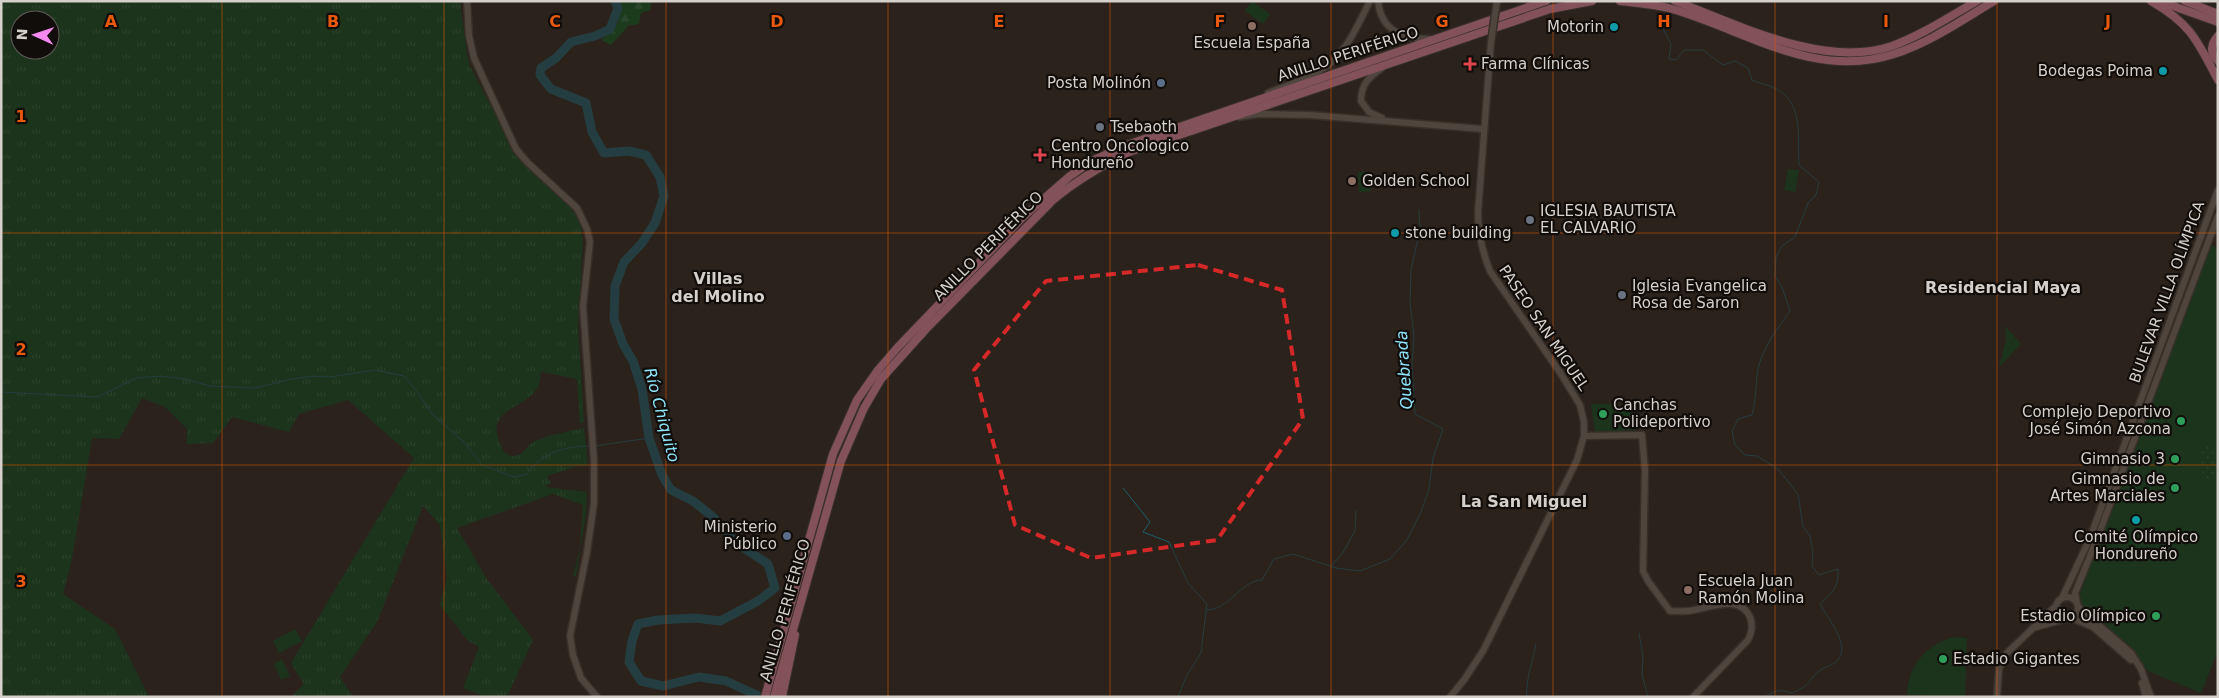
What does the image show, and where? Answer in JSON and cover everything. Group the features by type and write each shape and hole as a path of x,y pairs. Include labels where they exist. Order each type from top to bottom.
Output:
{"highway":[{"name":"ANILLO PERIFÉRICO","path":"765,697 833,454 857,400 878,370 1023,217 1070,176 1092,161 1127,145 1546,1"},
{"name":"ANILLO PERIFÉRICO","path":"774,697 781,692 796,618 841,461 864,408 881,379 926,328 979,273 1053,200 1075,181 1096,168 1129,152 1550,9 1592,1"},
{"path":"1620,1 1644,3 1672,10 1791,53 1837,61 1865,60 1892,55 1944,30 1994,1"},
{"path":"1675,1 1791,44 1812,50 1837,52 1866,51 1890,46 1912,38 1977,1"},
{"path":"2151,1 2171,13 2187,26 2201,47 2218,80"},
{"path":"2159,1 2218,22"},
{"path":"2185,1 2218,14"},
{"path":"2218,36 2213,41 2211,48 2218,61"}],"main road":[{"path":"467,1 469,36 474,58 516,149 527,162 578,208 590,242 584,306 594,454 593,514 570,636 573,655 581,678 597,697"},
{"path":"1246,103 1322,70 1348,43 1370,1"},
{"path":"1378,1 1379,11 1384,22 1395,33 1416,39 1436,39"},
{"name":"PASEO SAN MIGUEL","path":"1450,697 1483,651 1577,460 1584,436 1584,422 1580,405 1561,374 1490,271 1483,254 1478,226 1483,129 1491,42 1497,1"},
{"path":"1385,66 1366,80 1363,86 1361,101 1369,112 1396,122"},
{"path":"1228,118 1258,114 1310,115 1483,129"},
{"name":"BULEVAR VILLA OLÍMPICA","path":"2062,598 2090,538 2218,190"},
{"name":"BULEVAR VILLA OLÍMPICA","path":"2078,605 2075,597 2077,588 2218,216"},
{"path":"1584,436 1642,434 1645,471 1643,571 1670,611 1691,610 1727,603 1745,610 1752,622 1752,629 1748,640 1693,697"},
{"path":"2077,588 2080,604 2092,619"},
{"path":"1997,697 2001,662 2006,654 2062,598 2070,597 2092,619 2132,653 2141,668 2151,697"},
{"path":"2035,627 2068,619 2077,614 2078,605"},
{"path":"2056,606 2057,613 2068,619 2093,627 2128,656 2137,670 2146,697"}],"highlighted area":[{"path":"1198,265 1282,290 1303,419 1217,540 1091,558 1015,525 974,370 1046,281"}],"green space":[{"path":"1,1 460,1 470,66 517,157 569,204 580,221 583,240 578,326 584,423 580,423 577,379 541,372 536,390 505,413 500,418 497,426 497,435 502,448 511,456 520,454 532,443 544,437 584,428 588,466 578,466 547,476 551,483 545,487 587,492 586,514 576,576 573,576 580,548 583,505 553,494 457,528 487,579 533,640 507,697 486,697 463,688 479,647 467,640 440,605 447,578 440,525 423,506 378,620 340,677 353,697 291,697 304,684 291,663 414,458 348,400 299,414 289,432 232,417 213,443 187,444 187,429 165,407 142,398 119,439 92,438 72,559 63,594 115,629 149,697 1,697"},
{"path":"621,1 652,1 650,10 641,13 639,23 629,25 611,45 601,40 618,23"},
{"path":"1252,1 1270,14 1263,24 1245,11"},
{"path":"1788,169 1799,170 1795,192 1784,190"},
{"path":"1358,172 1371,172 1371,191 1359,192"},
{"name":"Complejo Deportivo José Simón Azcona","path":"2210,245 2218,248 2218,651 2201,693 2143,669 2085,610 2080,600 2080,593"},
{"path":"2005,326 2021,344 1999,367 2006,340"},
{"path":"1591,404 1613,404 1614,411 1632,407 1636,430 1595,432"},
{"path":"2218,442 2218,477 2203,481 2199,456 2204,448"},
{"path":"295,629 302,641 279,653 273,641"},
{"name":"Estadio Gigantes","path":"1953,637 1967,638 1965,697 1907,695 1911,675 1920,658 1926,651"},
{"path":"282,659 290,676 281,680 274,664"}],"waterway":[{"name":"Río Chiquito","path":"615,1 618,8 610,29 595,36 571,42 556,58 541,68 540,75 551,89 586,103 592,132 604,153 629,151 646,155 660,177 664,196 655,223 642,243 624,262 615,286 614,319 623,344 633,361 642,389 649,438 662,475 671,490 693,501 713,517 735,542 768,564 775,588 758,601 720,621 695,618 658,620 638,624 632,641 629,662 641,681 663,686 699,677 726,681 761,697"},
{"path":"1667,17 1662,22 1662,27 1671,44 1669,59 1676,60 1684,50 1703,50 1723,65 1735,61 1748,68 1752,80 1775,88 1788,99 1793,107 1798,126 1799,165 1819,182 1816,195 1808,203 1795,237 1782,246 1776,257 1775,276 1782,287 1790,311 1772,336 1759,365 1752,415 1738,419 1732,431 1735,445 1745,455 1757,456 1778,469 1798,494 1803,526 1810,536 1813,552 1812,566 1819,575 1838,569 1834,589 1820,604 1836,631 1842,646 1838,660 1818,672 1804,687 1792,693 1778,691 1765,697"},
{"name":"Quebrada","path":"1206,610 1222,606 1248,585 1262,580 1274,559 1293,554 1336,568 1360,571 1390,559 1407,540 1421,512 1429,489 1433,458 1443,429 1415,414 1412,366 1414,336 1410,302 1411,270 1420,229 1419,210"},
{"path":"1,392 97,397 137,378 160,376 186,379 210,386 255,388 312,376 329,377 375,370 404,376 432,414 463,441 482,465 514,477 527,474 533,466 547,455 573,447 591,446"},
{"path":"595,446 649,438"},
{"name":"Quebrada","path":"1123,488 1150,522 1143,532 1169,542 1188,583 1207,604 1201,653 1187,675 1178,697"},
{"path":"1332,565 1342,554 1355,531 1356,511"},
{"path":"1639,633 1643,657 1642,675 1648,697"},
{"path":"1527,697 1528,678 1536,644"}],"place":[{"name":"Escuela España","path":"1252,26"},
{"name":"Motorin","path":"1614,27"},
{"name":"Farma Clínicas","path":"1470,64"},
{"name":"Bodegas Poima","path":"2163,71"},
{"name":"Posta Molinón","path":"1161,83"},
{"name":"Tsebaoth","path":"1100,127"},
{"name":"Centro Oncologico Hondureño","path":"1040,155"},
{"name":"Golden School","path":"1352,181"},
{"name":"IGLESIA BAUTISTA EL CALVARIO","path":"1530,220"},
{"name":"stone building","path":"1395,233"},
{"name":"Iglesia Evangelica Rosa de Saron","path":"1622,295"},
{"name":"Canchas Polideportivo","path":"1603,414"},
{"name":"Complejo Deportivo José Simón Azcona","path":"2181,421"},
{"name":"Gimnasio 3","path":"2175,459"},
{"name":"Gimnasio de Artes Marciales","path":"2175,488"},
{"name":"Comité Olímpico Hondureño","path":"2136,520"},
{"name":"Ministerio Público","path":"787,536"},
{"name":"Escuela Juan Ramón Molina","path":"1688,590"},
{"name":"Estadio Olímpico","path":"2156,616"},
{"name":"Estadio Gigantes","path":"1943,659"}],"district":[{"name":"Villas del Molino","path":"718,287"},
{"name":"Residencial Maya","path":"2003,287"},
{"name":"La San Miguel","path":"1524,501"}]}
